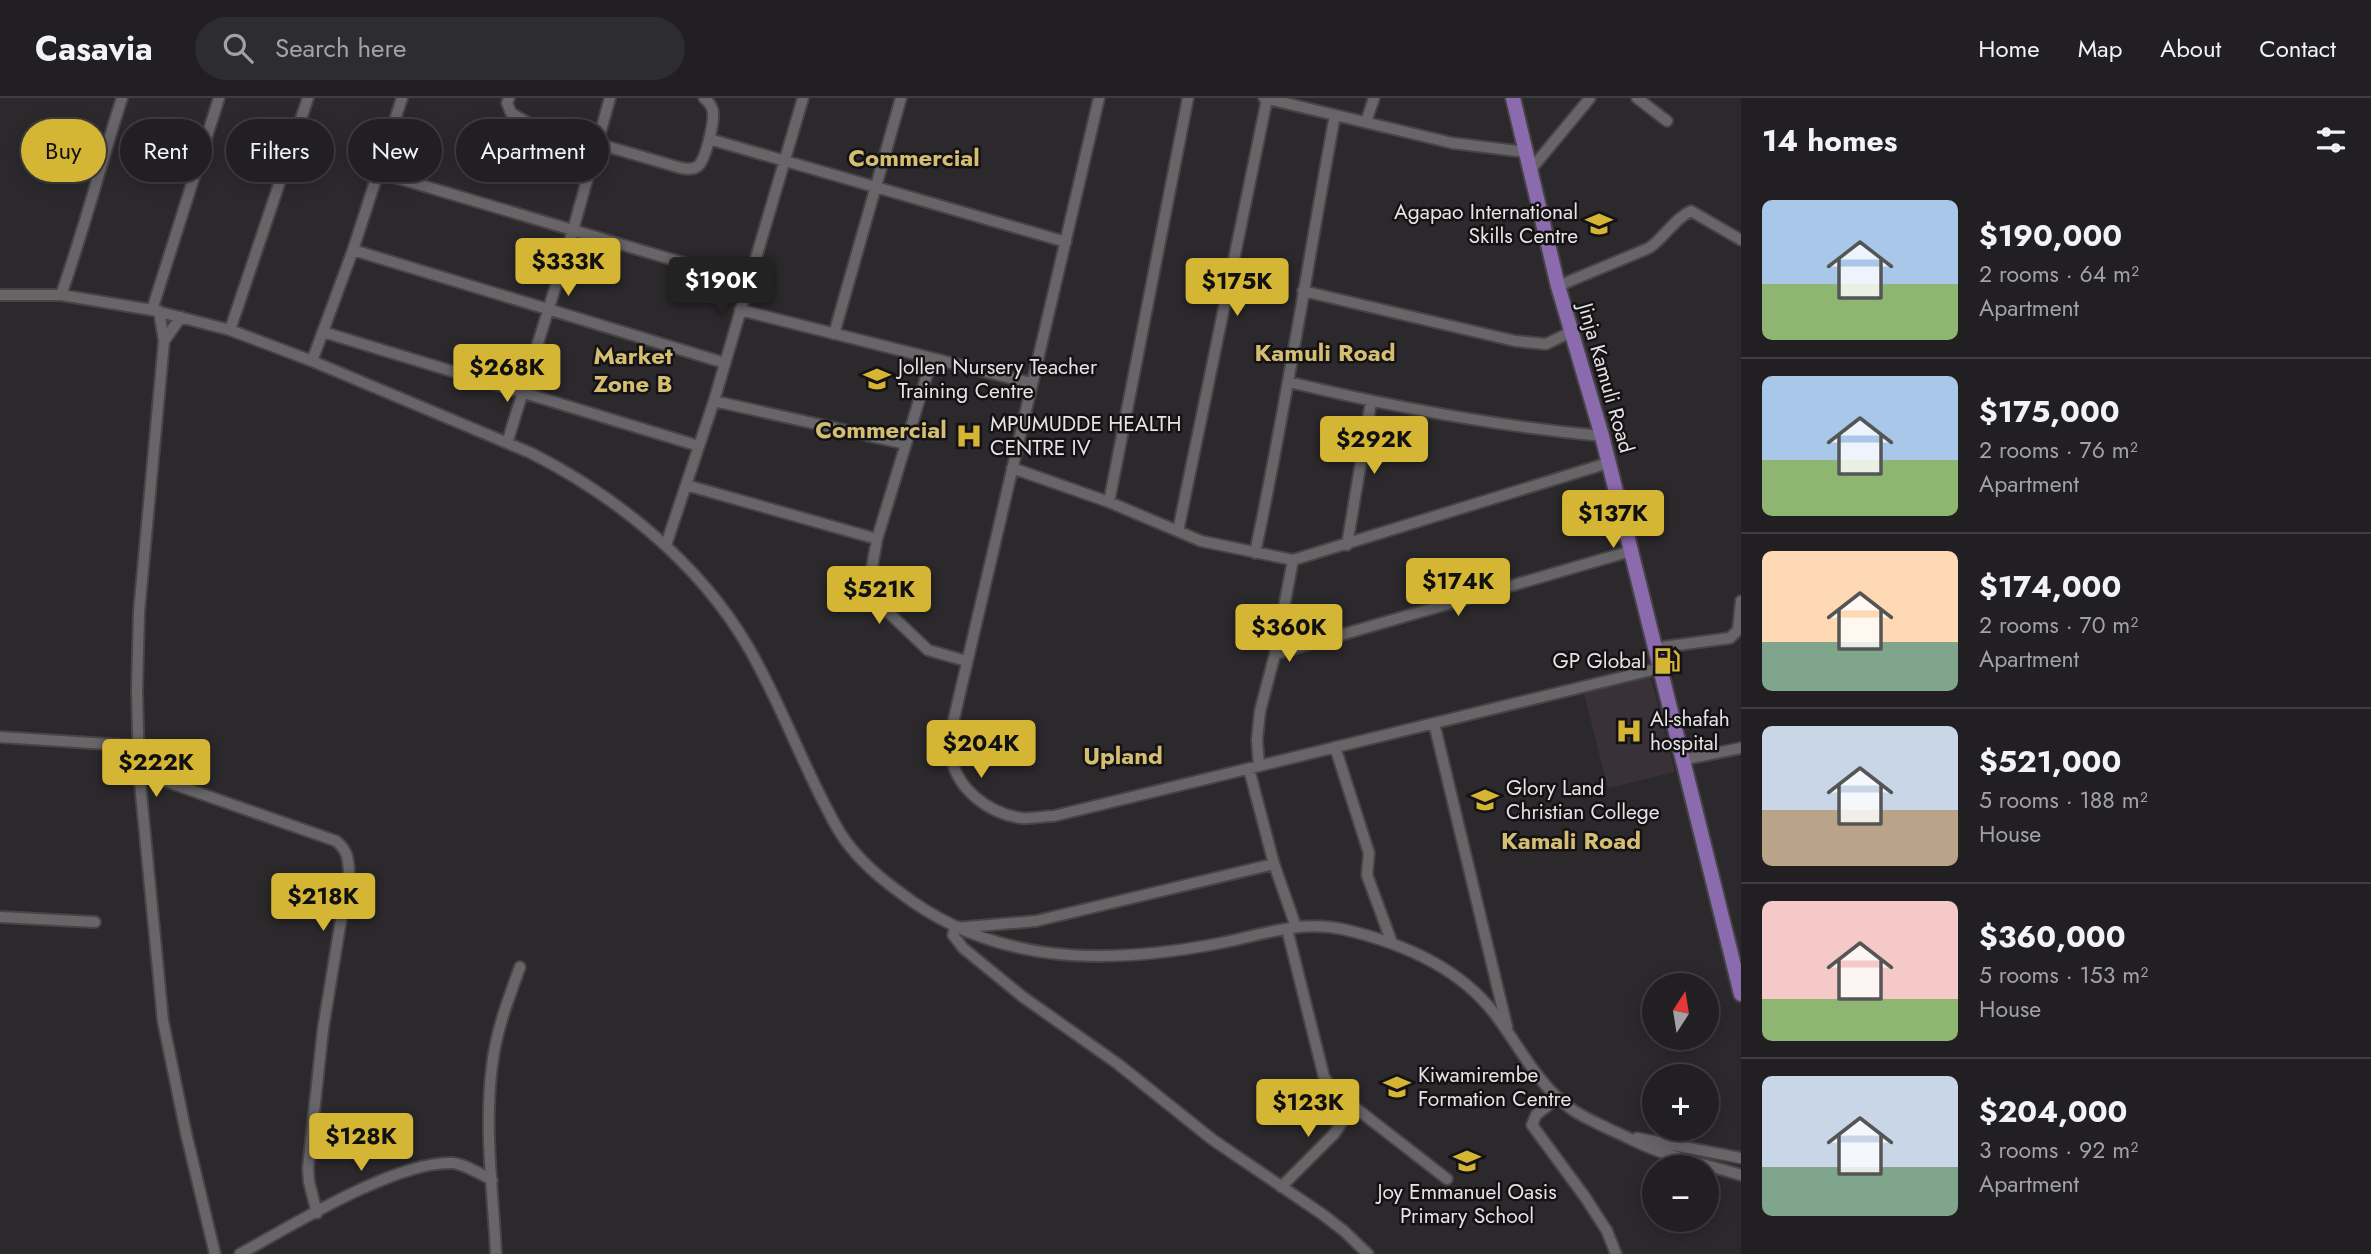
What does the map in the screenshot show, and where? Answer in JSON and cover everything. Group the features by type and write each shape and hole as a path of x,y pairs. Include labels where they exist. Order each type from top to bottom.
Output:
{"main road":[{"name":"Jinja Kamuli Road","path":"1513,98 1532,168 1558,286 1632,551 1682,760 1739,976 1741,994"}],"street":[{"path":"61,295 80,241 122,98"},
{"path":"215,1254 163,1021 138,746 139,612 164,341 156,311 219,98"},
{"path":"230,330 308,98"},
{"path":"395,119 402,98"},
{"path":"509,98 510,113 518,119"},
{"path":"605,119 610,98"},
{"path":"609,147 692,169 699,165 709,139 714,114 704,98"},
{"path":"666,545 715,401 803,98"},
{"path":"834,334 901,98"},
{"path":"1099,98 952,727 951,755 959,779 975,798 996,812 1023,818 1054,816 1660,668"},
{"path":"1109,502 1188,98"},
{"path":"1178,531 1266,98 1452,143 1526,152"},
{"path":"1366,122 1374,98"},
{"path":"1532,168 1590,98"},
{"path":"1637,98 1667,121"},
{"path":"1255,552 1289,382 1335,115"},
{"path":"709,139 1066,243"},
{"path":"312,361 353,250 374,182"},
{"path":"411,182 748,282"},
{"path":"507,443 587,182"},
{"path":"1558,286 1649,248 1691,211 1741,240"},
{"path":"353,250 548,307 725,363"},
{"path":"1303,291 1515,341 1546,344 1571,332"},
{"path":"0,296 61,295 156,311 230,330 312,361 561,468 666,545 712,595 747,644 840,833 866,864 898,892 955,928 1034,951 1072,957 1106,957 1186,949 1292,928 1328,926 1392,943 1442,967 1480,996 1529,1066 1557,1098 1589,1120 1654,1149 1741,1175"},
{"path":"740,310 1031,383"},
{"path":"164,341 181,317"},
{"path":"323,332 699,446"},
{"path":"932,358 877,539 869,584 870,595 928,650 966,661"},
{"path":"1289,382 1370,402 1515,426 1602,436"},
{"path":"715,401 906,444"},
{"path":"1347,545 1370,402"},
{"path":"1012,468 1109,502 1201,541 1293,560 1608,463"},
{"path":"686,485 877,539"},
{"path":"1275,654 1632,551"},
{"path":"1293,560 1275,654 1259,718 1254,767 1324,1077 1330,1086 1353,1106 1447,1179"},
{"path":"1655,648 1730,638 1738,630 1741,589"},
{"path":"1434,723 1508,1033"},
{"path":"0,737 138,746"},
{"path":"1335,747 1369,853 1367,875 1392,943"},
{"path":"1682,760 1741,748"},
{"path":"139,772 336,841 345,848 349,871 323,1029 308,1168 317,1213"},
{"path":"955,928 1036,921 1274,864"},
{"path":"0,917 95,922"},
{"path":"955,928 953,935 957,942 1023,997 1118,1064 1213,1140 1344,1231 1368,1254"},
{"path":"496,1254 488,1126 492,1067 499,1028 520,967"},
{"path":"1557,1098 1535,1115 1532,1125 1585,1197 1607,1231 1616,1254"},
{"path":"1280,1187 1334,1134 1353,1106"},
{"path":"1624,1136 1741,1158"},
{"path":"240,1254 379,1181 404,1172 443,1164 463,1165 492,1180"}],"shaded area":[{"name":"Al-shafah hospital","path":"1650,674 1675,772 1608,788 1583,690"}],"place":[{"name":"Agapao International Skills Centre","path":"1599,224"},
{"name":"Jollen Nursery Teacher Training Centre","path":"877,379"},
{"name":"MPUMUDDE HEALTH CENTRE IV","path":"969,436"},
{"name":"GP Global","path":"1667,661"},
{"name":"Al-shafah hospital","path":"1629,731"},
{"name":"Glory Land Christian College","path":"1485,800"},
{"name":"Kiwamirembe Formation Centre","path":"1397,1087"},
{"name":"Joy Emmanuel Oasis Primary School","path":"1467,1161"}],"district":[{"name":"Commercial","path":"914,158"},
{"name":"Kamuli Road","path":"1325,353"},
{"name":"Market Zone B","path":"633,370"},
{"name":"Commercial","path":"881,430"},
{"name":"Upland","path":"1123,756"},
{"name":"Kamali Road","path":"1571,841"}]}
